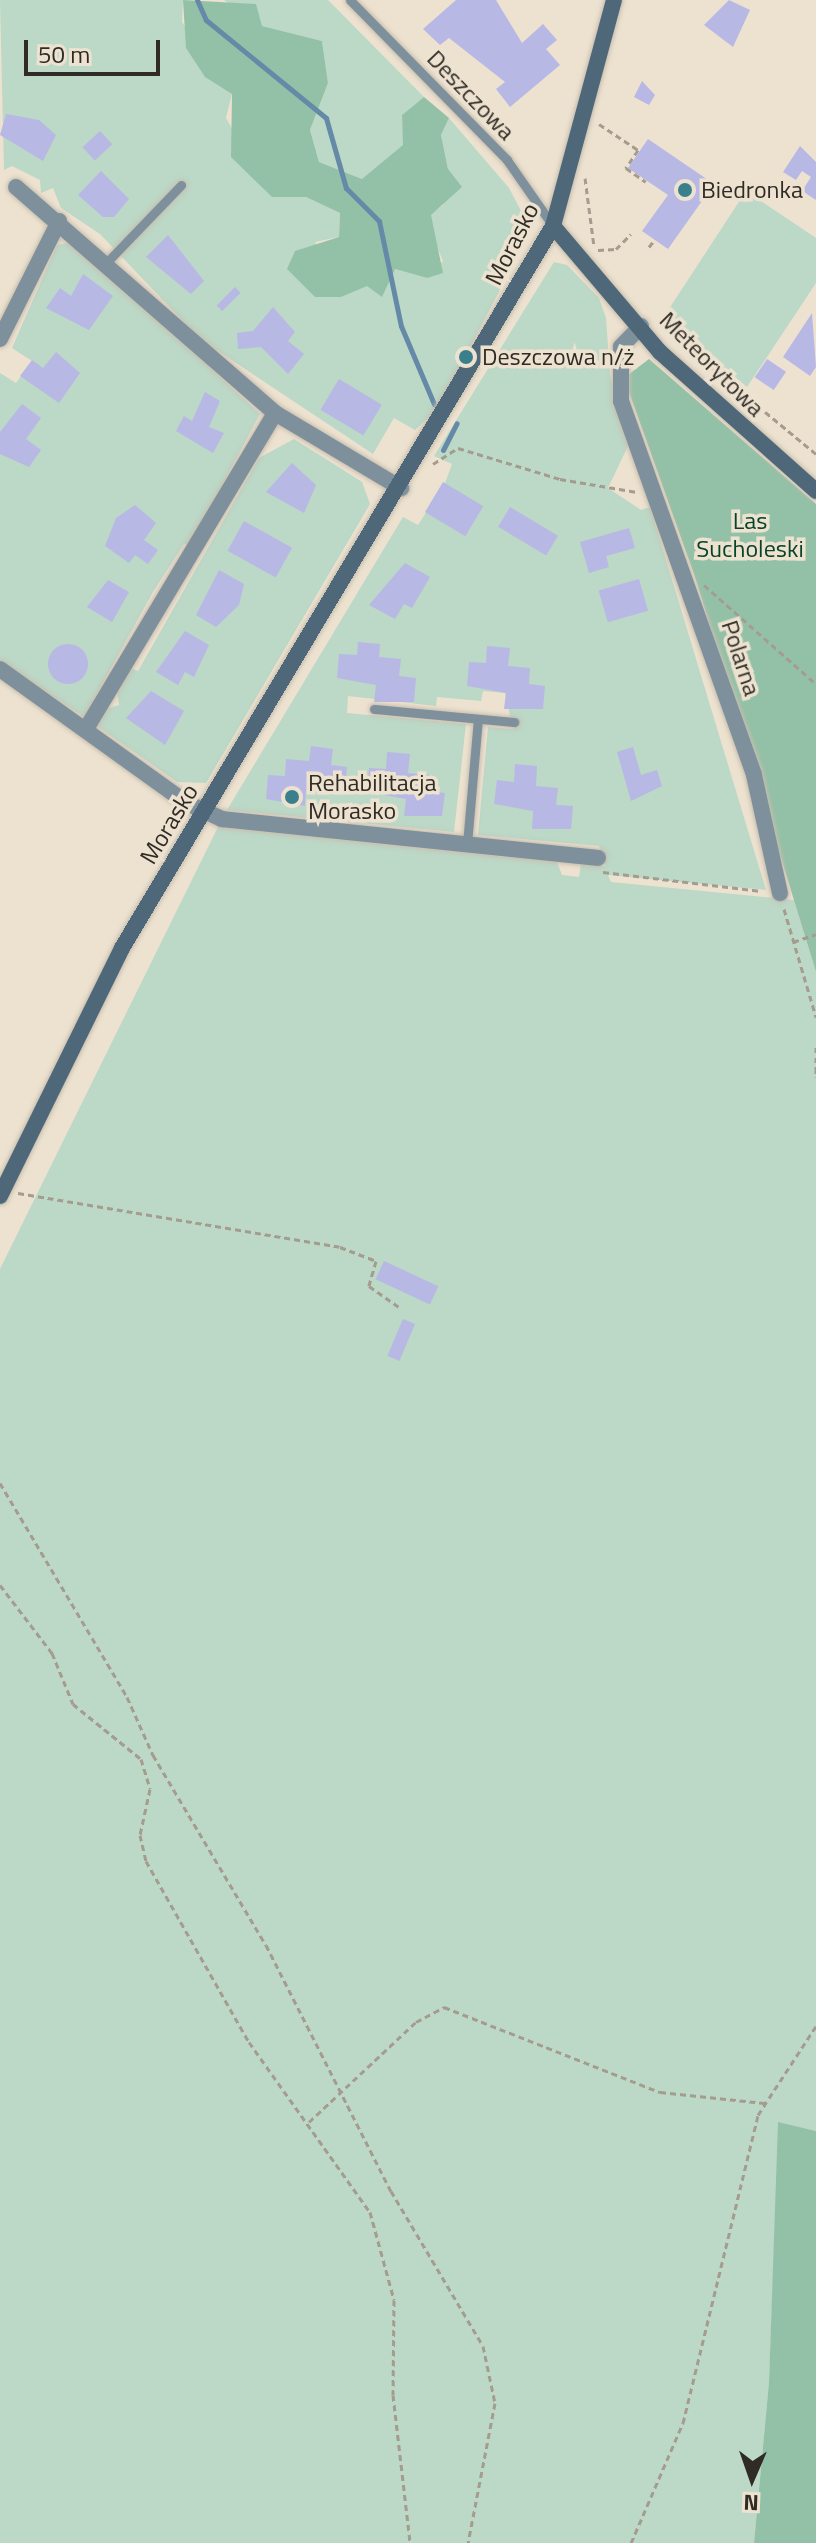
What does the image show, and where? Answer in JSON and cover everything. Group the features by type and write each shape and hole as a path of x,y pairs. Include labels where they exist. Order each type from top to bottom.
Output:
{"street":[{"name":"Morasko","path":"0,1196 78,1027 401,488 553,226 614,0"},
{"path":"16,187 107,262 275,413 401,488"},
{"path":"0,339 59,221"},
{"name":"Meteorytowa","path":"553,226 707,397 816,491"},
{"name":"Polarna","path":"641,326 621,347 616,366 657,496 690,578 754,775 780,893"},
{"path":"86,729 275,413"},
{"path":"0,669 204,813 598,858"}],"lane":[{"name":"Deszczowa","path":"350,0 507,160 553,226"},
{"path":"107,262 181,185"},
{"path":"374,709 514,722"},
{"path":"467,844 478,719"}],"path":[{"path":"594,121 638,150 626,168 646,182"},
{"path":"594,249 608,253 631,234"},
{"path":"649,247 655,239"},
{"path":"659,326 816,454"},
{"path":"423,474 458,448 560,479 657,496"},
{"path":"690,578 724,598 816,684"},
{"path":"598,858 609,876 780,893 816,1017"},
{"path":"793,942 816,934"},
{"path":"816,1047 816,1077"},
{"path":"35,1200 340,1247 376,1261 369,1286 399,1307"},
{"path":"0,1483 127,1697 483,2346 495,2403 468,2543"},
{"path":"0,1585 52,1653 73,1704 141,1759 150,1789 140,1835 146,1861 249,2042 357,2189 388,2257 410,2543"},
{"path":"309,2122 416,2022 444,2007 660,2092 765,2103"},
{"path":"631,2543 683,2423 765,2103 816,2026"}],"green space":[{"path":"0,0 183,0 182,22 232,94 226,118 272,197 306,197 340,213 339,237 315,242 341,297 395,269 427,278 443,261 430,230 431,214 443,205 448,169 441,135 449,118 509,188 531,230 438,409 415,430 394,418 373,454 200,339 100,234 61,208 53,188 41,193 40,180 12,166 4,170"},
{"path":"183,0 256,4 262,26 322,41 328,83 310,130 319,162 362,179 403,145 402,115 424,97 449,118 441,135 448,169 462,187 431,215 443,273 427,278 395,269 382,297 367,286 341,297 315,297 287,269 295,251 339,237 340,213 306,197 272,197 231,157 232,94 205,77 186,48"},
{"path":"224,0 328,0 424,97 402,115 404,145 387,165 362,179 319,162 310,130 328,83 322,41 262,26"},
{"path":"746,191 816,238 816,283 747,387 663,318"},
{"path":"66,243 82,249 260,414 190,545 184,544 153,592 84,717 0,661 0,373 16,383 32,361 12,348 57,245"},
{"path":"554,262 567,265 599,298 606,318 610,374 628,446 608,488 641,510 650,507 766,890 608,875 611,882 794,900 816,972 816,2131 779,2123 769,2382 754,2543 0,2543 0,1269 218,827 557,862 562,875 579,877 581,863 605,866 599,846 478,835 488,727 513,729 505,693 483,691 481,701 437,697 436,706 348,696 347,713 466,724 454,832 227,810 403,517 418,525 445,483 452,464 434,456"},
{"name":"Las Sucholeski","path":"649,359 816,504 816,972 695,577 624,378"},
{"path":"294,439 362,482 370,504 206,783 177,782 97,726 106,709 119,705 117,691 131,668 138,671 259,458"},
{"path":"778,2122 816,2131 816,2543 754,2543 769,2382"}],"building":[{"path":"456,0 496,0 522,43 543,24 557,40 546,49 560,65 510,107 496,89 505,82 449,38 440,45 423,29"},
{"path":"729,0 750,10 733,47 704,25"},
{"path":"642,81 655,95 649,105 634,97"},
{"path":"6,114 39,120 56,135 43,161 0,135"},
{"path":"100,131 112,144 95,161 82,147"},
{"name":"Biedronka","path":"648,139 714,184 668,249 642,231 668,195 628,168"},
{"path":"800,146 816,162 816,200 802,191 811,177 802,171 796,180 783,172"},
{"path":"101,171 129,199 114,217 103,217 78,195"},
{"path":"168,235 204,281 191,294 146,257"},
{"path":"83,274 113,296 89,330 46,308 60,288 71,296"},
{"path":"235,287 241,293 222,311 217,305"},
{"path":"273,307 295,332 288,341 304,354 288,374 261,347 238,349 237,333 253,331"},
{"path":"812,313 816,367 810,376 783,357"},
{"path":"56,352 80,373 59,403 20,376 32,360 43,368"},
{"path":"767,359 786,372 774,390 755,377"},
{"path":"339,379 382,405 363,436 320,410"},
{"path":"205,392 220,401 209,427 224,433 213,453 176,431 184,416 192,421"},
{"path":"22,404 41,418 26,439 41,450 29,467 0,454 0,432"},
{"path":"292,463 316,485 304,513 266,492"},
{"path":"443,482 483,506 465,536 425,512"},
{"path":"135,505 156,523 144,540 158,550 148,564 135,555 129,563 105,546 116,518"},
{"path":"510,507 558,536 546,556 498,527"},
{"path":"244,521 292,548 276,577 228,551"},
{"path":"629,528 635,548 606,556 609,567 589,573 580,542"},
{"path":"405,563 430,577 412,608 404,604 395,619 369,605"},
{"path":"219,570 244,584 239,605 216,627 196,615"},
{"path":"639,579 648,611 608,622 599,591"},
{"path":"108,580 129,592 112,622 87,607"},
{"path":"185,631 209,645 194,677 185,672 178,685 156,672"},
{"path":"358,642 380,644 379,657 401,659 399,676 416,678 414,702 374,702 376,685 337,678 339,654 357,655"},
{"path":"68,644 82,650 88,664 82,678 68,684 54,678 48,664 54,650"},
{"path":"487,646 510,648 508,666 530,668 529,684 545,686 543,709 504,709 506,693 467,686 469,662 486,663"},
{"path":"151,691 184,711 165,745 126,718"},
{"path":"311,746 333,749 331,765 347,767 345,789 306,790 305,806 266,799 268,775 285,776 286,759 309,761"},
{"path":"633,747 641,775 657,770 662,786 631,801 617,752"},
{"path":"387,752 410,754 408,773 430,775 428,791 445,793 442,816 404,816 406,799 367,792 369,768 386,769"},
{"path":"515,764 537,766 536,786 558,788 556,805 573,806 571,829 532,829 533,811 494,804 497,780 514,782"},
{"path":"384,1261 438,1286 430,1304 376,1279"},
{"path":"403,1319 415,1324 399,1361 387,1356"}],"waterway":[{"path":"197,0 206,20 326,118 346,188 379,221 401,326 434,404"},
{"path":"443,450 457,423"}],"place":[{"name":"Biedronka","path":"685,190"},
{"name":"Deszczowa n/ż","path":"466,357"},
{"name":"Rehabilitacja Morasko","path":"292,797"}]}
